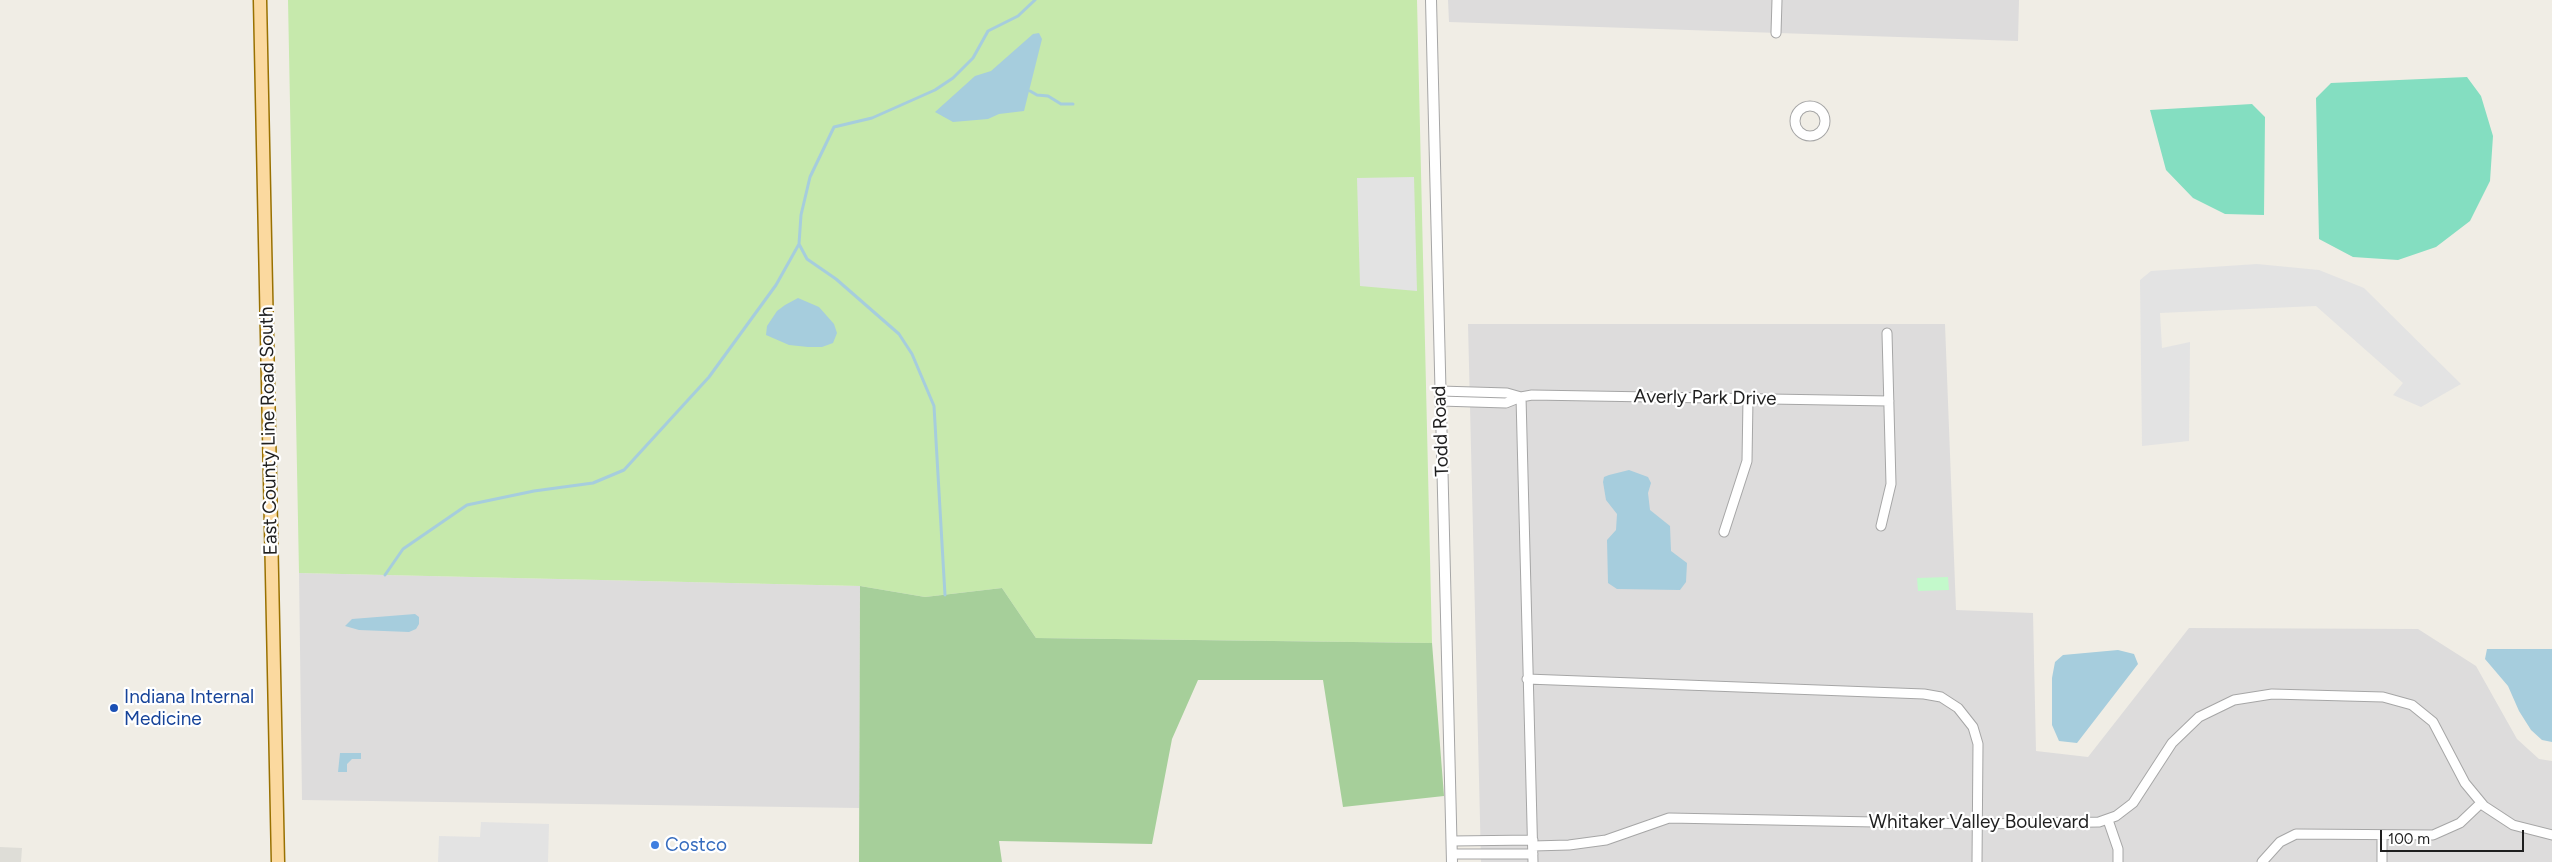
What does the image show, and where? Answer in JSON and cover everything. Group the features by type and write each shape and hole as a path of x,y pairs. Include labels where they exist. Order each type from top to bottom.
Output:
{"main road":[{"name":"East County Line Road South","path":"260,0 278,862"}],"street":[{"name":"Todd Road","path":"1431,0 1452,858"},
{"path":"1776,34 1777,0"},
{"path":"1881,526 1891,488 1887,333"},
{"name":"Averly Park Drive","path":"1440,391 1507,393 1521,397"},
{"name":"Averly Park Drive","path":"1440,402 1506,403 1532,395 1889,401"},
{"path":"1521,397 1533,850"},
{"path":"1724,532 1747,461 1748,399"},
{"path":"1527,679 1924,694 1941,697 1958,708 1972,727 1978,744 1977,862"},
{"name":"Whitaker Valley Boulevard","path":"1452,858 1606,840 1669,818 1978,824 2089,824 2108,820 2124,812 2136,800 2169,748 2194,721 2208,711 2229,701 2262,695 2387,698 2412,705 2433,722 2465,783 2481,803 2513,825 2552,835"},
{"path":"2262,862 2280,842 2296,834 2424,836 2442,833 2460,823 2481,803"},
{"path":"2108,820 2118,849 2118,862"},
{"path":"2382,835 2382,862"},
{"name":"Whitaker Valley Boulevard","path":"1452,841 1533,850"}],"shaded area":[{"path":"1448,0 2019,0 2018,41 1449,22"},
{"path":"1414,177 1417,291 1360,286 1357,178"},
{"path":"2257,264 2319,270 2364,288 2461,384 2421,407 2393,395 2403,383 2316,306 2160,313 2162,348 2190,342 2189,441 2142,446 2140,280 2151,271"},
{"path":"1468,324 1945,324 1956,610 2033,613 2036,751 2088,757 2189,628 2418,629 2476,666 2517,739 2539,759 2552,761 2552,862 1481,862"},
{"path":"299,573 860,586 859,808 302,800"},
{"path":"481,822 549,824 548,862 438,862 439,836 480,837"},
{"path":"0,847 22,848 21,862 0,862"}],"green space":[{"path":"288,0 1417,0 1432,643 1036,638 1002,588 925,597 860,586 299,573"},
{"path":"2467,77 2481,96 2493,136 2490,181 2470,221 2436,247 2398,260 2353,257 2319,239 2316,98 2331,83"},
{"path":"2252,104 2265,117 2264,215 2225,214 2193,198 2166,170 2150,110"},
{"path":"1948,577 1949,590 1918,591 1917,578"},
{"path":"860,586 925,597 1002,588 1036,638 1432,643 1444,796 1343,807 1323,680 1198,680 1172,739 1152,844 999,841 1002,862 859,862"}],"water":[{"path":"1039,33 1042,39 1024,111 999,114 988,119 953,122 935,112 975,76 991,71 1033,34"},
{"path":"798,298 819,307 834,324 837,333 833,343 822,347 789,345 766,335 767,326 777,311"},
{"path":"1629,470 1648,477 1651,483 1648,493 1650,510 1670,526 1671,551 1687,563 1686,582 1680,590 1617,589 1608,583 1607,540 1616,530 1617,514 1606,500 1603,482 1604,477"},
{"path":"415,614 419,617 419,624 416,629 409,632 359,630 345,626 352,619"},
{"path":"2487,649 2552,649 2552,742 2542,740 2531,730 2519,711 2508,686 2485,659"},
{"path":"2118,650 2134,654 2138,664 2077,743 2059,741 2052,725 2052,678 2055,662 2063,655"},
{"path":"340,753 361,753 361,759 352,759 347,764 347,772 338,772"}],"waterway":[{"path":"945,595 934,406 912,354 899,334 836,279 807,259 799,244 801,215 810,177 834,127 872,118 935,90 953,78 973,58 988,31 1018,16 1035,0"},
{"path":"1030,91 1037,95 1048,96 1061,104 1073,104"},
{"path":"385,575 403,549 467,505 534,491 593,483 624,470 709,377 776,285 799,244"}],"place":[{"name":"Indiana Internal Medicine","path":"114,708"},
{"name":"Costco","path":"655,845"}]}
